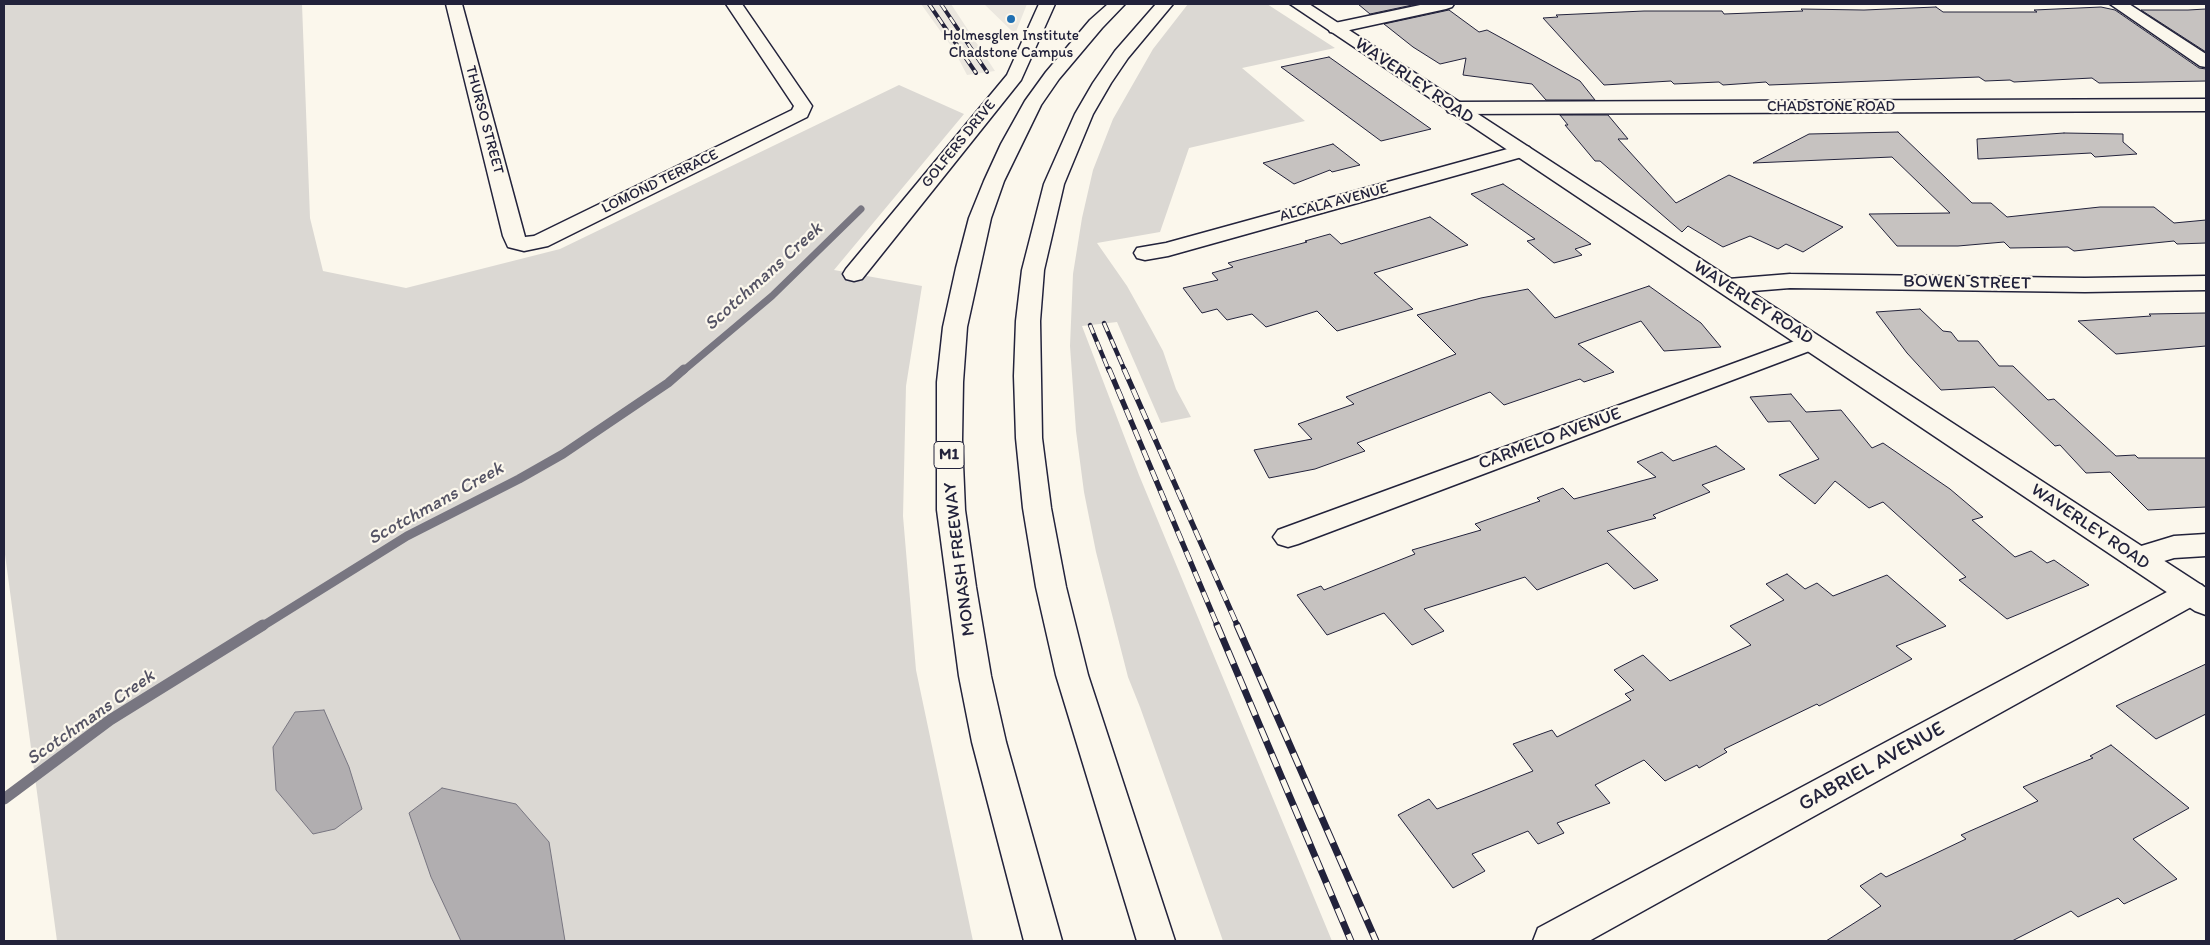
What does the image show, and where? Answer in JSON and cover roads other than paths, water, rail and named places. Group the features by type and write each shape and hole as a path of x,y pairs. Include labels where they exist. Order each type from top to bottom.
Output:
{"main road":[{"name":"THURSO STREET","path":"454,4 514,236"},
{"name":"LOMOND TERRACE","path":"514,236 516,242 520,244 540,241 800,113 804,106 734,4"},
{"name":"GOLFERS DRIVE","path":"854,274 1015,76 1047,4"},
{"name":"MONASH FREEWAY","path":"1043,941 989,742 971,649 951,510 948,440 950,382 955,327 966,268 980,218 994,181 1032,105 1052,76 1090,31 1117,4"},
{"path":"1156,941 1075,684 1051,587 1037,508 1031,455 1027,376 1028,321 1033,270 1054,184 1084,114 1102,83 1122,55 1165,4"},
{"name":"WAVERLEY ROAD","path":"1298,4 2199,598"},
{"path":"1336,28 1446,4"},
{"path":"2118,4 2206,62"},
{"name":"CHADSTONE ROAD","path":"1455,108 2206,105"},
{"name":"ALCALA AVENUE","path":"1145,253 1168,249 1522,151"},
{"name":"BOWEN STREET","path":"1728,286 1790,281 2085,285 2206,283"},
{"name":"CARMELO AVENUE","path":"1288,537 1812,342"},
{"path":"2138,558 2174,547 2206,545"},
{"name":"GABRIEL AVENUE","path":"1552,941 2199,598"}],"waterway":[{"name":"Scotchmans Creek","path":"683,371 772,296 861,209"},
{"name":"Scotchmans Creek","path":"261,627 407,536 519,479 563,454 668,383 684,369"},
{"name":"Scotchmans Creek","path":"4,799 110,720 263,625"}],"railway":[{"path":"929,4 976,73"},
{"path":"941,4 987,72"},
{"path":"1104,323 1125,371"},
{"path":"1090,325 1109,371"},
{"path":"1109,369 1218,627"},
{"path":"1124,369 1238,627"},
{"path":"1217,625 1351,941"},
{"path":"1237,625 1376,941"}],"place":[{"name":"Holmesglen Institute Chadstone Campus","path":"1011,19"}]}
